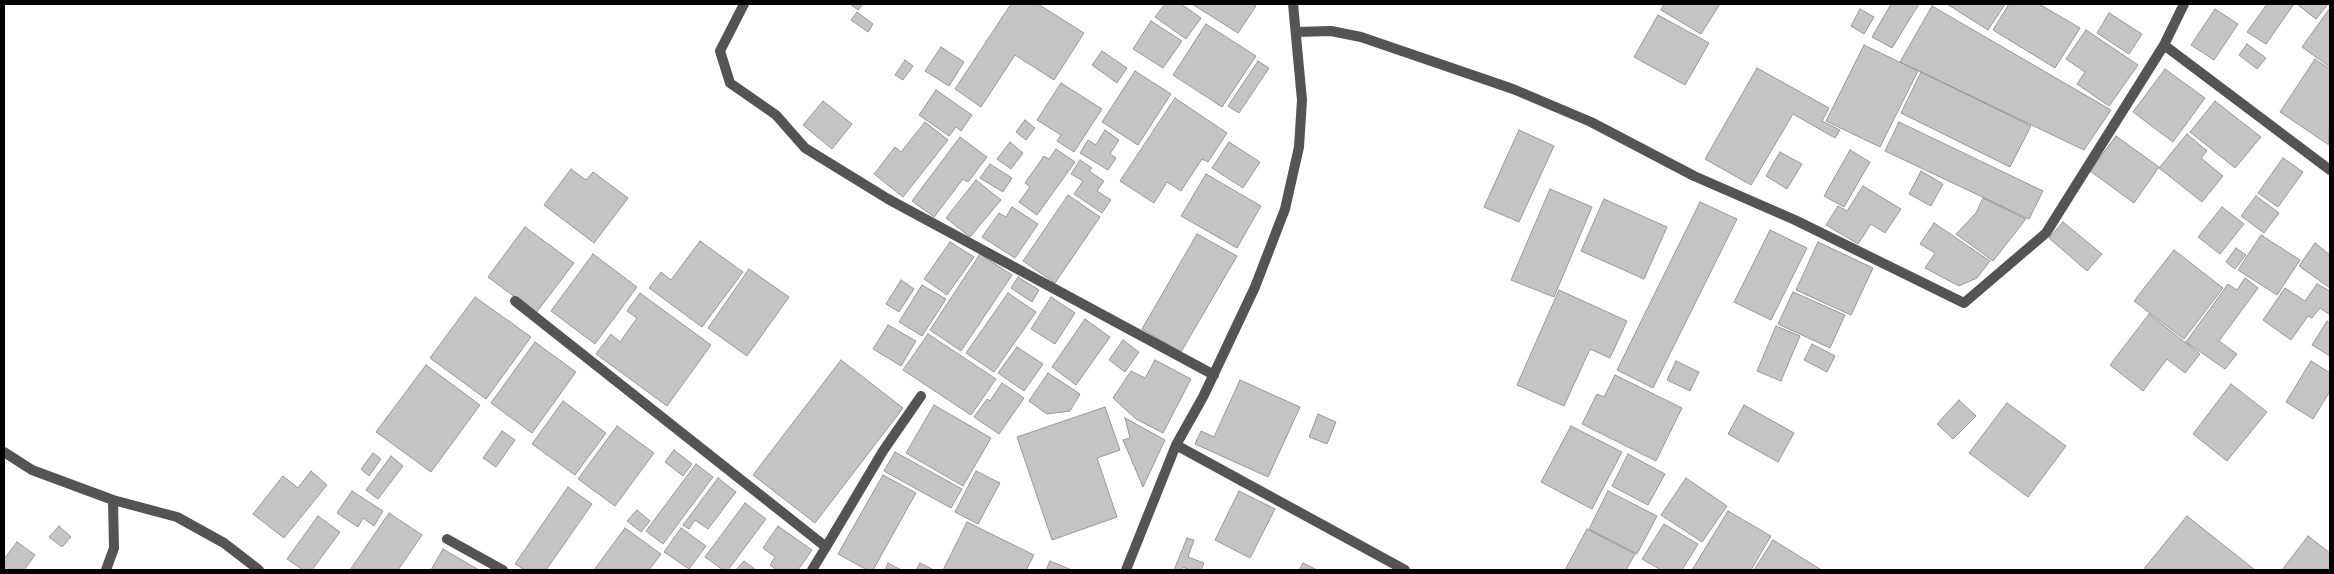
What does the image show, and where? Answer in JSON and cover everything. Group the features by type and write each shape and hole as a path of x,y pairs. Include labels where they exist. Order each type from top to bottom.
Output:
{"street":[{"path":"744,4 720,52 730,83 776,115 805,148 888,199 1214,375"},
{"path":"1126,570 1176,445 1214,375 1255,287 1285,209 1299,147 1302,100 1293,4"},
{"path":"1297,32 1331,31 1361,37 1513,89 1591,122 1694,176 1795,220 1964,302 2046,233 2164,45 2184,4"},
{"path":"2164,45 2330,170"},
{"path":"515,301 826,547"},
{"path":"812,570 883,451 921,396"},
{"path":"1176,445 1405,570"},
{"path":"4,452 32,470 113,500 177,517 224,543 259,570"},
{"path":"106,570 114,548 113,500"},
{"path":"447,539 503,570"}],"building":[{"path":"850,4 863,4 858,10"},
{"path":"1011,4 1038,4 1084,33 1054,80 1015,55 981,107 955,89"},
{"path":"1165,4 1181,4 1201,18 1186,39 1155,17"},
{"path":"1192,4 1253,4 1256,6 1238,33"},
{"path":"1664,4 1720,4 1701,34 1661,10"},
{"path":"1891,4 1919,4 1892,48 1872,37"},
{"path":"1947,4 2005,4 1988,30"},
{"path":"2009,4 2039,4 2080,28 2055,68 1993,30"},
{"path":"2267,4 2294,4 2266,44 2247,32"},
{"path":"2297,4 2328,4 2316,19"},
{"path":"1932,6 2111,110 2084,150 1900,62"},
{"path":"2330,8 2330,67 2302,47"},
{"path":"1860,9 1874,17 1864,34 1851,26"},
{"path":"2215,9 2238,24 2214,60 2191,45"},
{"path":"857,12 873,24 868,32 851,20"},
{"path":"2109,13 2142,34 2129,54 2097,33"},
{"path":"1658,15 1709,43 1685,85 1634,57"},
{"path":"1151,21 1182,41 1163,68 1133,49"},
{"path":"1206,24 1256,56 1222,107 1173,75"},
{"path":"2086,30 2138,65 2109,106 2077,84 2085,72 2066,59"},
{"path":"2247,44 2266,58 2257,69 2239,55"},
{"path":"1864,45 1918,71 1880,147 1826,121"},
{"path":"941,47 964,62 949,86 925,71"},
{"path":"1102,51 1127,68 1117,83 1092,65"},
{"path":"2315,59 2330,69 2329,145 2280,112"},
{"path":"905,60 913,66 903,80 895,75"},
{"path":"1258,61 1269,68 1239,113 1228,106"},
{"path":"1757,68 1829,108 1822,121 1840,130 1835,138 1793,114 1751,185 1705,159"},
{"path":"2165,69 2205,98 2173,142 2133,112"},
{"path":"1135,71 1171,94 1138,145 1102,122"},
{"path":"1921,72 2031,126 2010,167 1901,113"},
{"path":"1061,83 1102,109 1074,152 1057,141 1061,135 1037,120"},
{"path":"936,90 972,115 961,131 956,127 949,136 919,115"},
{"path":"1175,98 1227,133 1208,162 1202,159 1181,191 1167,182 1154,203 1120,181"},
{"path":"823,101 852,124 832,149 803,125"},
{"path":"2215,101 2261,137 2235,168 2190,132"},
{"path":"1025,120 1035,128 1026,140 1016,132"},
{"path":"925,122 948,140 903,197 874,174 895,147 901,152"},
{"path":"1899,122 2043,191 2029,219 1885,151"},
{"path":"1105,130 1119,140 1110,154 1116,158 1108,170 1080,153 1088,140 1096,145"},
{"path":"1519,130 1554,146 1519,222 1484,207"},
{"path":"2187,134 2207,151 2201,158 2223,176 2202,202 2159,168"},
{"path":"2116,136 2159,167 2134,203 2090,171"},
{"path":"960,137 987,157 968,182 963,179 934,217 912,201"},
{"path":"1010,142 1023,153 1011,169 997,159"},
{"path":"1229,142 1260,162 1243,188 1212,168"},
{"path":"1056,149 1075,162 1037,215 1019,202 1030,187 1025,183 1044,156 1049,159"},
{"path":"1850,150 1870,162 1844,207 1824,196"},
{"path":"1780,152 1802,164 1787,189 1766,176"},
{"path":"2283,158 2303,172 2278,207 2258,193"},
{"path":"1080,160 1092,168 1089,171 1104,181 1097,191 1111,200 1102,213 1074,194 1083,181 1071,174"},
{"path":"990,164 1012,178 1003,192 980,178"},
{"path":"571,169 586,180 593,172 628,198 594,243 544,205"},
{"path":"1921,171 1943,184 1931,206 1909,194"},
{"path":"1206,174 1261,206 1237,248 1181,216"},
{"path":"976,180 1001,200 970,237 946,218"},
{"path":"1863,186 1901,209 1885,233 1871,224 1858,244 1826,225 1838,206 1847,211"},
{"path":"1550,189 1592,207 1554,297 1511,280"},
{"path":"1068,195 1100,217 1055,283 1023,261"},
{"path":"2256,196 2279,213 2264,233 2241,216"},
{"path":"1983,198 2026,219 1993,261 1956,234 1976,213"},
{"path":"1604,199 1667,227 1644,279 1581,251"},
{"path":"1700,202 1737,219 1653,388 1617,370"},
{"path":"1012,207 1038,224 1015,258 982,237 999,213 1006,217"},
{"path":"2222,207 2244,224 2220,254 2198,237"},
{"path":"2063,222 2102,254 2087,271 2049,238"},
{"path":"1934,223 1990,261 1977,278 1959,286 1925,268 1935,253 1920,244"},
{"path":"525,227 574,263 536,313 488,277"},
{"path":"1770,230 1807,248 1771,320 1734,302"},
{"path":"1197,234 1237,256 1181,352 1142,329"},
{"path":"2261,235 2300,260 2277,295 2238,270"},
{"path":"700,241 743,272 702,327 649,288 661,272 671,280"},
{"path":"950,242 974,257 947,295 924,279"},
{"path":"1818,242 1873,268 1851,315 1796,290"},
{"path":"2315,243 2330,255 2330,288 2299,266"},
{"path":"2236,248 2246,255 2235,269 2226,262"},
{"path":"2174,250 2223,288 2184,339 2134,301"},
{"path":"593,254 637,287 595,344 551,311"},
{"path":"980,254 1012,275 961,351 930,330"},
{"path":"749,269 789,297 747,356 708,328"},
{"path":"1018,277 1039,290 1032,302 1011,288"},
{"path":"2245,278 2258,288 2219,341 2237,354 2225,369 2186,342 2228,284 2237,290"},
{"path":"901,280 914,289 899,312 886,304"},
{"path":"2317,284 2330,291 2330,315 2320,308 2312,318 2308,316 2291,340 2263,320 2285,288 2305,301"},
{"path":"922,285 946,299 922,336 899,322"},
{"path":"1559,290 1627,321 1610,358 1590,349 1564,406 1517,385"},
{"path":"1793,292 1845,315 1830,348 1778,324"},
{"path":"640,293 711,345 667,406 596,354 611,334 620,342 637,318 627,311"},
{"path":"1008,293 1036,312 994,372 966,353"},
{"path":"475,297 531,337 486,399 430,358"},
{"path":"1051,297 1075,313 1055,344 1031,329"},
{"path":"2149,314 2200,354 2185,373 2167,359 2143,391 2110,365"},
{"path":"1085,319 1110,337 1076,385 1052,367"},
{"path":"2327,321 2330,323 2330,356 2312,345"},
{"path":"888,325 916,341 901,366 873,349"},
{"path":"1776,326 1800,336 1781,381 1757,371"},
{"path":"928,334 996,379 971,415 903,370"},
{"path":"1123,340 1139,352 1125,372 1109,360"},
{"path":"535,342 576,372 532,433 491,403"},
{"path":"1812,344 1835,356 1827,372 1804,360"},
{"path":"1017,347 1043,364 1024,391 998,373"},
{"path":"841,360 903,408 815,523 753,475"},
{"path":"1155,360 1191,379 1163,433 1136,419 1113,398 1131,371 1145,378"},
{"path":"1676,361 1699,372 1690,391 1667,380"},
{"path":"2311,361 2330,373 2330,391 2313,419 2286,402"},
{"path":"426,365 480,405 431,472 376,432"},
{"path":"1048,373 1080,394 1070,411 1047,414 1029,401"},
{"path":"1615,375 1682,408 1656,461 1582,424 1597,394 1604,397"},
{"path":"1240,380 1300,407 1268,477 1195,444 1201,431 1214,437"},
{"path":"1002,383 1024,398 999,434 974,417 987,399 990,401"},
{"path":"2231,384 2267,412 2227,461 2193,434"},
{"path":"1959,400 1976,416 1953,439 1937,424"},
{"path":"563,401 606,433 575,475 532,444"},
{"path":"2007,403 2066,446 2028,497 1969,453"},
{"path":"934,405 991,438 963,486 906,453"},
{"path":"1744,405 1794,433 1778,462 1728,434"},
{"path":"1105,407 1120,450 1097,458 1117,517 1052,540 1017,437"},
{"path":"1318,414 1336,422 1327,444 1309,437"},
{"path":"1125,418 1165,440 1143,487 1123,440 1130,438"},
{"path":"617,426 654,453 615,506 578,479"},
{"path":"1571,426 1622,452 1592,509 1541,482"},
{"path":"502,431 515,440 496,467 483,458"},
{"path":"674,450 692,464 683,476 665,462"},
{"path":"895,452 962,489 951,508 884,471"},
{"path":"373,453 381,459 369,476 361,469"},
{"path":"1628,454 1665,474 1648,505 1612,486"},
{"path":"391,456 403,466 378,499 366,490"},
{"path":"696,464 713,477 663,544 646,531"},
{"path":"311,471 327,485 284,538 253,514 283,476 298,488"},
{"path":"976,471 1000,483 978,524 955,512"},
{"path":"883,475 916,493 873,570 867,570 838,554"},
{"path":"718,478 736,492 708,529 695,520 689,529 683,525"},
{"path":"1686,478 1727,506 1702,542 1661,515"},
{"path":"568,487 592,504 546,570 525,570 515,564"},
{"path":"352,491 383,511 374,526 363,518 358,527 337,513"},
{"path":"1239,491 1275,509 1250,558 1215,540"},
{"path":"1608,491 1657,516 1637,554 1589,529"},
{"path":"745,503 766,519 728,570 723,570 705,557"},
{"path":"637,510 650,521 641,532 627,521"},
{"path":"1728,511 1771,536 1751,570 1692,570"},
{"path":"389,513 422,535 398,570 350,570"},
{"path":"318,516 340,532 312,570 303,570 287,559"},
{"path":"2187,516 2255,570 2143,570"},
{"path":"967,522 1034,555 1026,570 943,570"},
{"path":"1664,524 1698,544 1682,570 1661,570 1642,559"},
{"path":"59,526 71,537 62,547 49,537"},
{"path":"778,526 812,550 798,570 777,570 770,565 775,557 763,548"},
{"path":"625,528 661,554 649,570 594,570"},
{"path":"681,528 706,546 689,569 664,552"},
{"path":"1587,529 1635,554 1626,570 1565,570"},
{"path":"2308,536 2330,553 2330,570 2282,570"},
{"path":"1187,538 1194,540 1188,557 1204,563 1201,570 1190,570 1183,567 1182,570 1174,570"},
{"path":"1773,540 1820,569 1820,570 1754,570"},
{"path":"17,542 35,555 24,570 4,570 4,559"},
{"path":"443,549 479,570 431,570"},
{"path":"744,561 756,570 736,570"},
{"path":"1050,561 1072,570 1046,570"},
{"path":"888,563 901,570 885,570"},
{"path":"920,563 934,570 916,570"},
{"path":"1303,563 1317,570 1299,570"}]}
